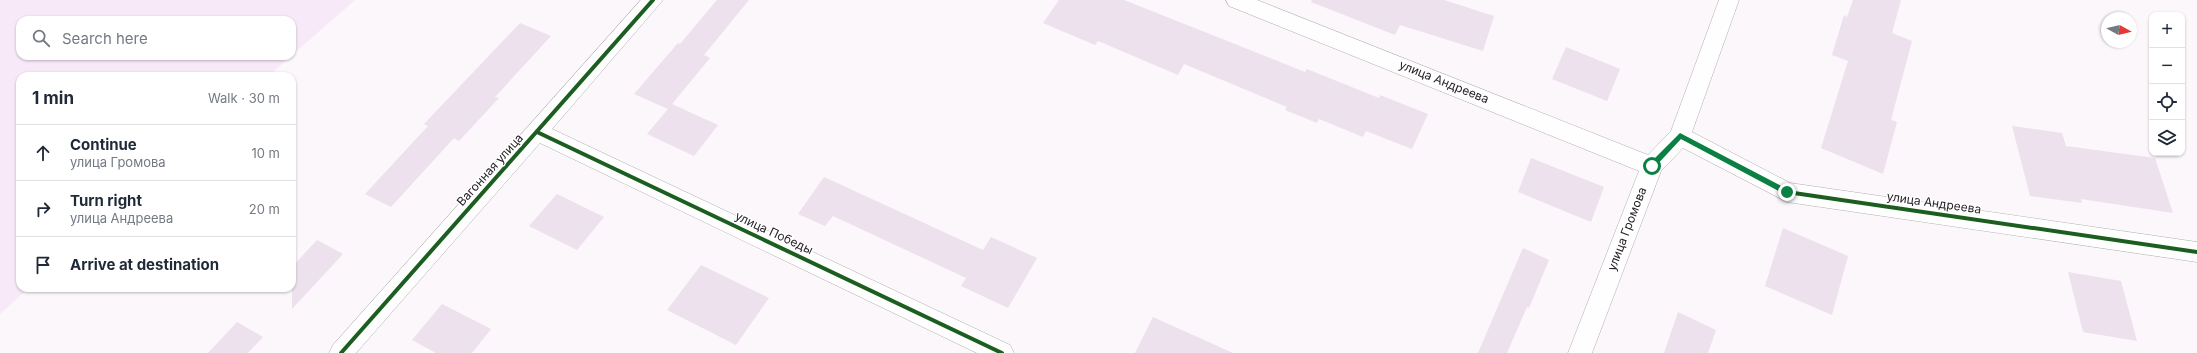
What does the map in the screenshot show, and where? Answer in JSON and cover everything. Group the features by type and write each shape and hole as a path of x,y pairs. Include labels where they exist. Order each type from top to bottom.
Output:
{"street":[{"name":"Вагонная улица","path":"341,353 653,0"},
{"name":"улица Андреева","path":"1236,0 1652,166"},
{"name":"улица Громова","path":"1580,353 1652,166 1680,136 1729,0"},
{"name":"улица Победы","path":"537,132 1002,353"},
{"name":"улица Андреева","path":"1680,136 1787,192 2197,252"}],"shaded area":[{"path":"0,0 355,0 296,52 296,16 16,16 16,60 287,60 273,72 16,72 16,292 25,292 0,314"}],"building":[{"path":"717,0 749,0 704,55 710,58 672,104 718,125 694,156 647,134 668,109 634,94 678,43 680,44"},
{"path":"1059,0 1124,0 1305,72 1307,69 1379,98 1380,95 1428,114 1412,149 1366,131 1363,137 1319,119 1317,123 1285,110 1287,107 1184,64 1178,75 1098,41 1095,45 1043,23"},
{"path":"1312,0 1444,0 1494,16 1483,51 1400,25 1395,35 1311,2"},
{"path":"1853,0 1901,0 1892,33 1912,41 1891,120 1897,122 1883,174 1821,148 1848,61 1832,55 1844,15 1847,17"},
{"path":"520,23 551,36 495,97 499,98 459,141 454,138 391,207 365,194 428,126 424,124"},
{"path":"1566,47 1620,69 1607,101 1552,79"},
{"path":"2012,126 2062,133 2066,146 2155,158 2173,213 2081,199 2082,203 2030,196"},
{"path":"1531,158 1604,187 1591,222 1518,192"},
{"path":"824,177 983,250 991,237 1037,258 1008,308 961,286 966,278 833,216 825,226 798,214"},
{"path":"557,194 604,217 577,250 529,226"},
{"path":"1783,228 1848,256 1832,315 1765,286"},
{"path":"317,240 343,254 292,309 292,292 296,292 296,263"},
{"path":"1523,248 1549,260 1529,308 1527,307 1507,353 1478,353"},
{"path":"701,265 769,298 736,345 667,310"},
{"path":"2068,272 2121,281 2137,341 2083,332"},
{"path":"442,304 491,329 472,353 436,353 412,340"},
{"path":"1678,312 1716,330 1708,353 1664,353"},
{"path":"1153,317 1233,353 1135,353"},
{"path":"237,322 263,337 248,353 208,353"}],"cycle path":[{"path":"341,353 653,0"},
{"path":"537,132 1002,353"},
{"path":"1680,136 1787,192 2197,252"}],"route":[{"path":"1652,166 1680,136 1787,192"}]}
